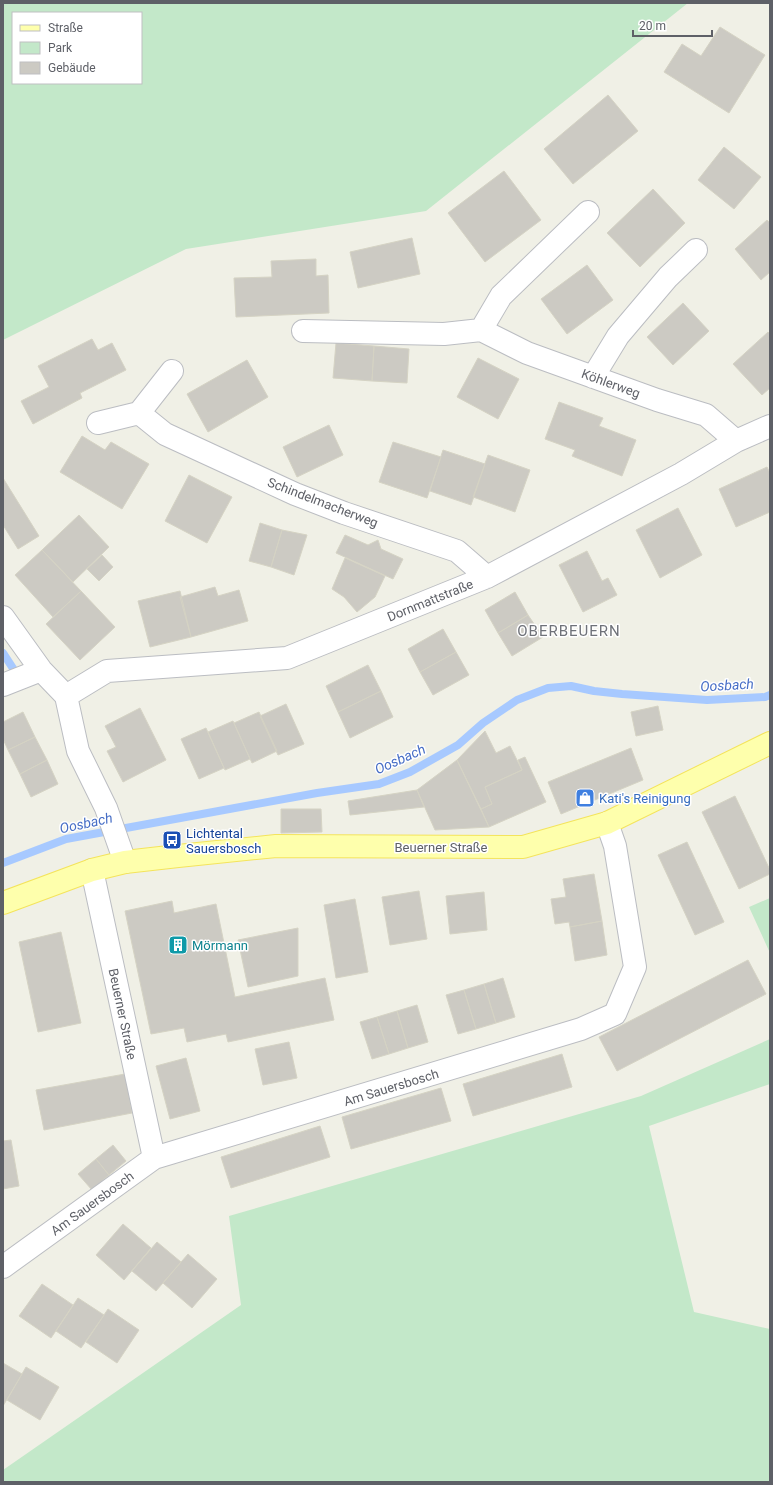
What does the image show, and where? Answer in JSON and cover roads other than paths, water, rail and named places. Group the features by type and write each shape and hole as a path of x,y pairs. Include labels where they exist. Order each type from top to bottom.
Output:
{"main road":[{"name":"Beuerner Straße","path":"3,903 92,870 125,862 276,846 523,847 606,823 770,743"}],"street":[{"path":"303,331 444,334 481,330 501,296 588,212"},
{"path":"593,377 618,336 668,277 696,250"},
{"name":"Köhlerweg","path":"481,330 527,353 657,400 706,415 736,441"},
{"path":"98,424 138,413 172,371"},
{"name":"Schindelmacherweg","path":"138,413 165,434 295,494 344,513 457,551 487,577"},
{"name":"Dornmattstraße","path":"66,696 107,671 287,658 487,577 681,474 736,441 770,426"},
{"path":"3,617 41,670 66,696 78,751 108,814 125,862"},
{"path":"3,685 41,670"},
{"name":"Am Sauersbosch","path":"3,1267 154,1158 581,1029 615,1014 634,967 615,846 606,823"},
{"name":"Beuerner Straße","path":"92,870 154,1158"}],"waterway":[{"path":"3,653 16,673"},
{"name":"Oosbach","path":"3,863 66,839 317,793 379,784 410,772 458,745 483,723 517,700 548,688 571,686 594,691 622,694 707,700 765,697 770,695"}],"place":[{"name":"Kati's Reinigung","path":"585,798"},
{"name":"Lichtental Sauersbosch","path":"172,840"},
{"name":"Mörmann","path":"178,945"}],"district":[{"name":"OBERBEUERN","path":"569,631"}]}
